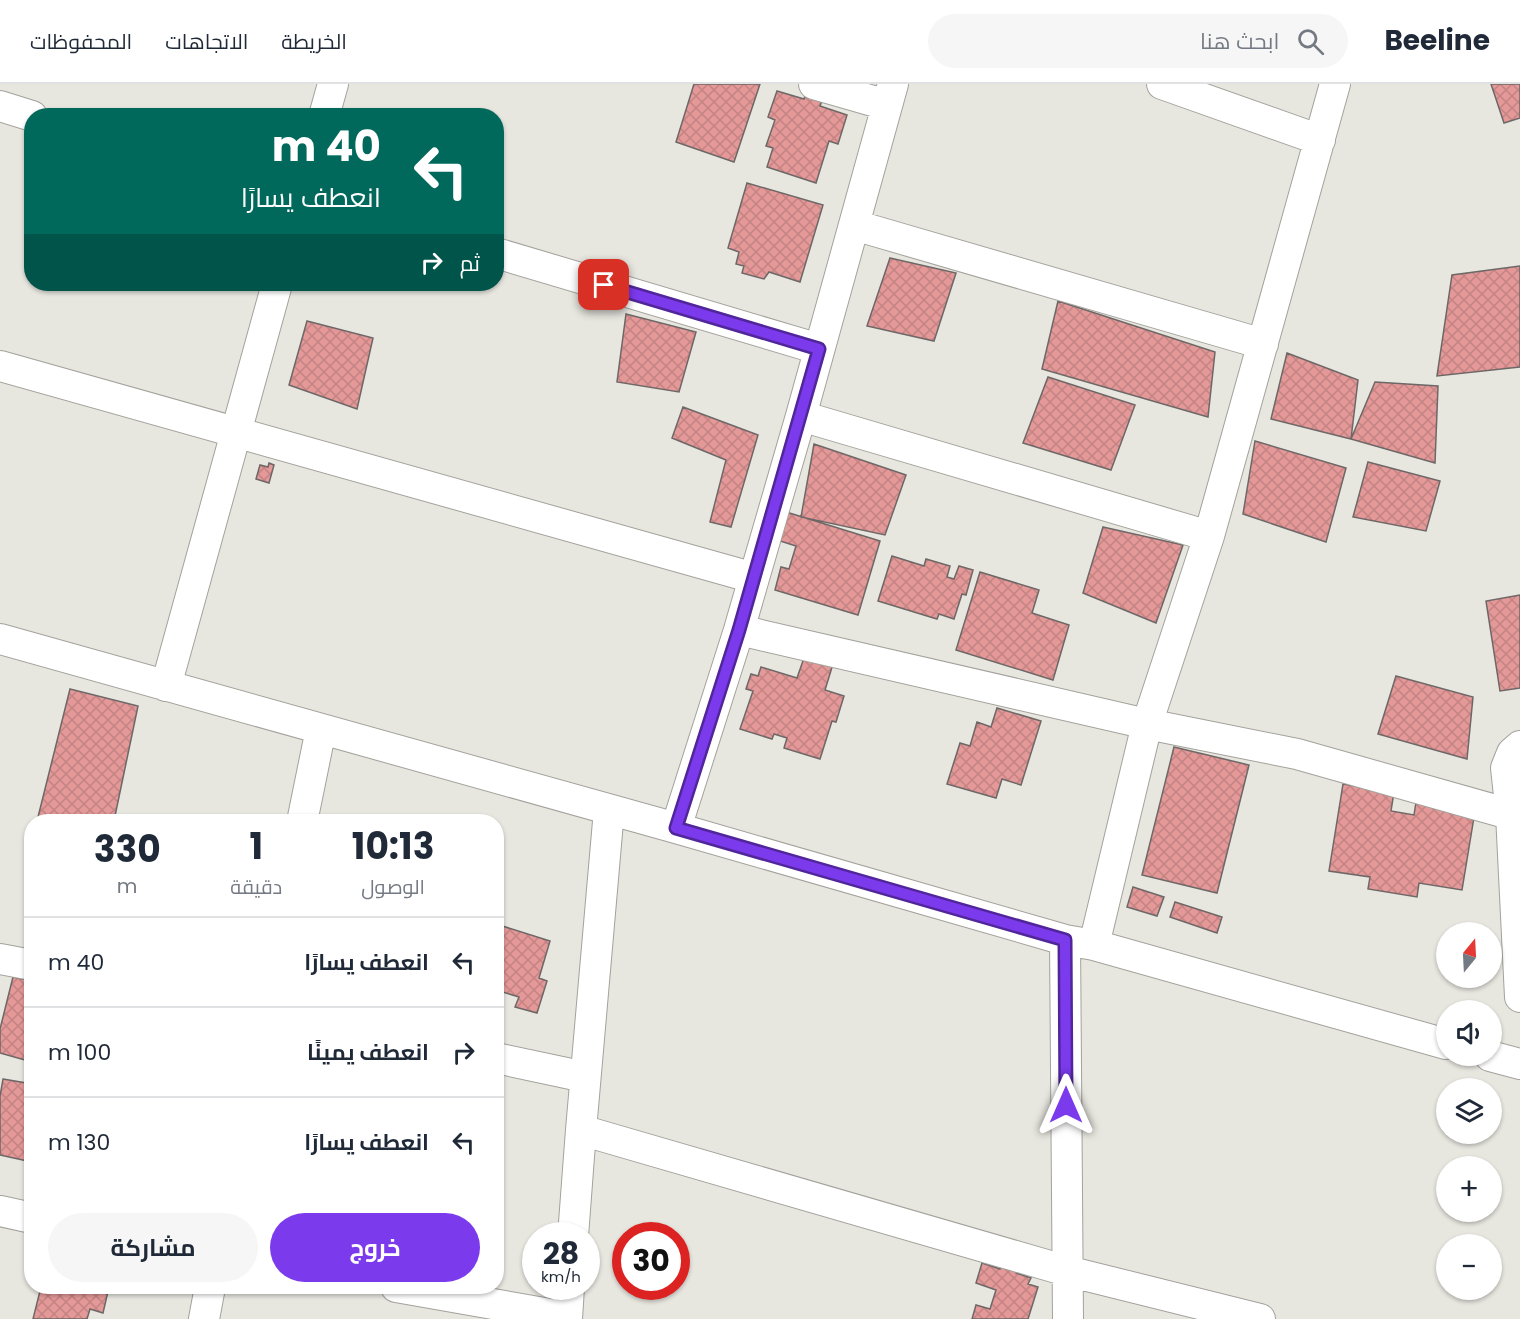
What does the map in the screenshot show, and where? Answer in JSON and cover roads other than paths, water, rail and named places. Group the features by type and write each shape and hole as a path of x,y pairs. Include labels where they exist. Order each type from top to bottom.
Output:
{"street":[{"path":"326,108 333,84"},
{"path":"676,828 739,630 890,94 814,84"},
{"path":"1162,84 1320,140"},
{"path":"1094,945 1147,724 1209,536 1335,84"},
{"path":"0,106 24,114"},
{"path":"854,225 1263,344"},
{"path":"504,255 819,349"},
{"path":"166,686 275,291"},
{"path":"0,366 754,578"},
{"path":"801,416 1209,536"},
{"path":"739,630 1147,724 1297,754 1515,815"},
{"path":"0,639 676,828 1065,940 1094,945 1436,1041"},
{"path":"304,814 321,729"},
{"path":"1520,746 1512,753 1506,768 1515,815 1520,997"},
{"path":"574,1222 609,810"},
{"path":"1065,940 1068,1319"},
{"path":"0,959 24,964"},
{"path":"1502,1059 1520,1064"},
{"path":"504,1060 585,1077"},
{"path":"581,1130 1067,1271 1260,1319"},
{"path":"0,1212 24,1216"},
{"path":"204,1319 209,1294"},
{"path":"435,1294 567,1318 569,1300"}]}
